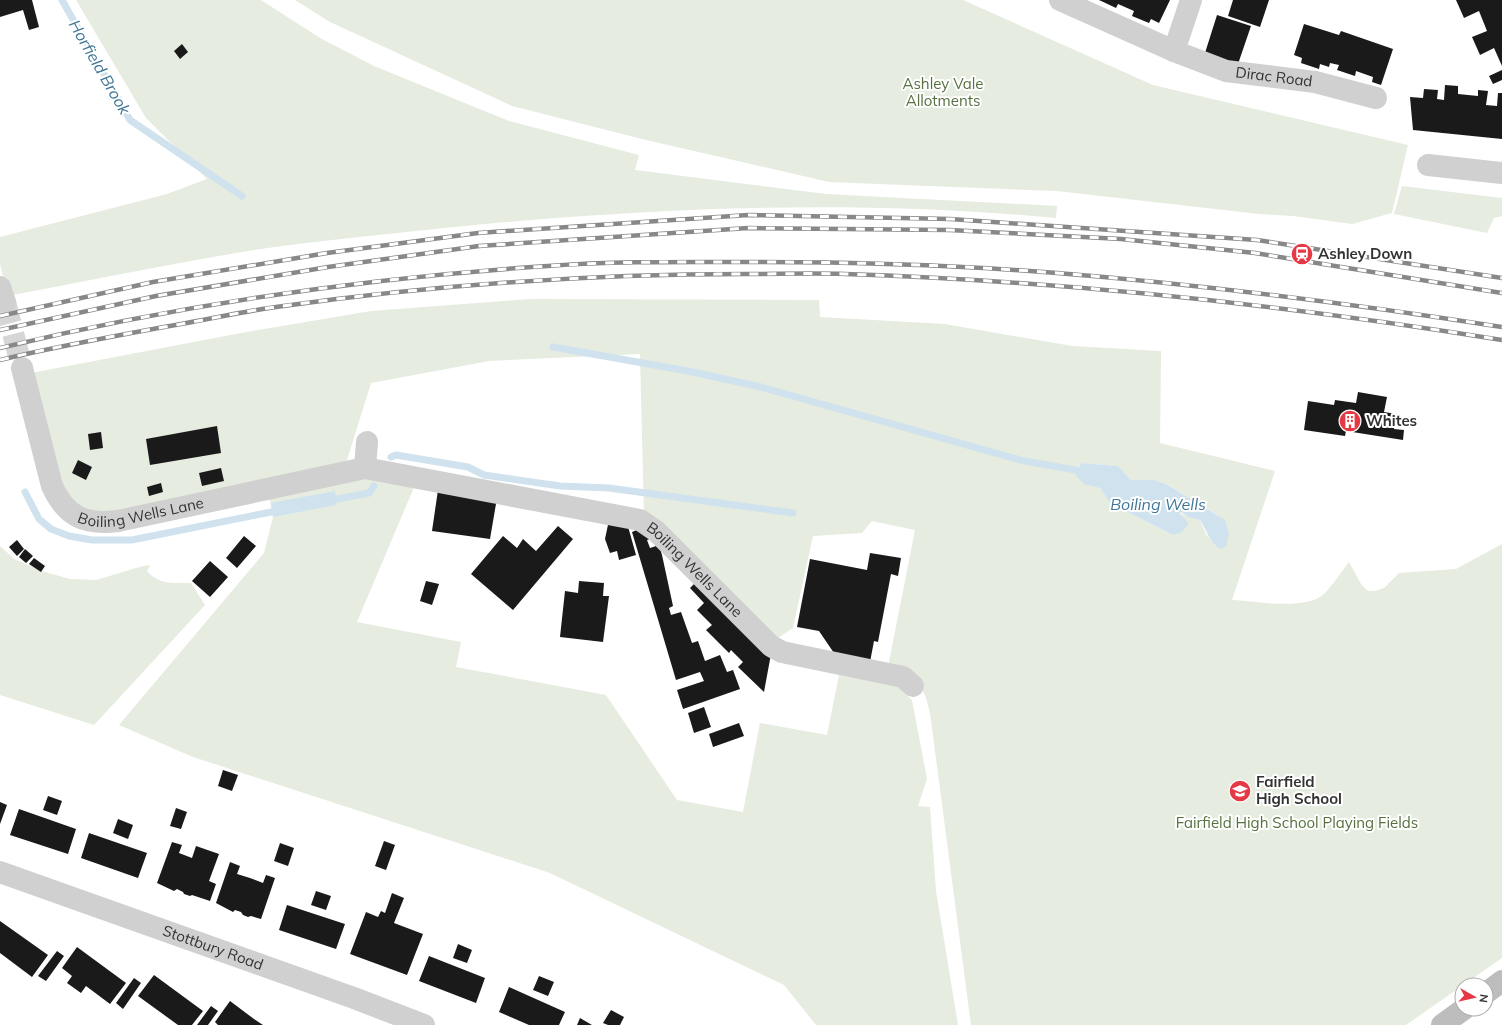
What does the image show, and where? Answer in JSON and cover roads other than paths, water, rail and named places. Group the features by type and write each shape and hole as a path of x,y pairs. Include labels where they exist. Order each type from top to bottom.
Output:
{"main road":[{"path":"1442,1025 1454,1016"}],"street":[{"name":"Dirac Road","path":"1060,0 1174,51 1235,74 1315,82 1376,98"},
{"path":"1174,51 1191,0"},
{"path":"1428,165 1502,173"},
{"name":"Boiling Wells Lane","path":"22,368 52,486 59,502 72,514 86,520 101,523 118,520 365,468 640,520 656,531 771,646 782,652 903,677 913,686"},
{"path":"365,468 367,442"},
{"name":"Stottbury Road","path":"0,872 354,998 424,1025"}],"water":[{"name":"Boiling Wells","path":"1081,463 1118,466 1131,480 1154,480 1166,484 1225,520 1229,534 1226,546 1221,549 1217,546 1211,540 1200,520 1188,517 1181,512 1179,514 1189,523 1182,532 1173,535 1110,503 1100,488 1084,484 1075,474"},
{"path":"335,491 336,505 273,517 271,503"}],"waterway":[{"name":"Horfield Brook","path":"62,0 130,120 242,196"},
{"path":"553,347 688,371 761,387 1024,461 1076,470"},
{"path":"391,457 396,455 468,467 484,475 560,486 609,488 793,513"},
{"path":"326,501 369,493 374,486"},
{"path":"25,492 39,519 51,529 69,536 92,540 132,540 281,510"}],"tunnel":[{"path":"5,302 22,368"}],"railway":[{"path":"0,316 153,282 327,253 478,233 748,215 950,219 1257,240 1502,278"},
{"path":"0,330 156,296 328,267 479,246 748,228 949,230 1121,239 1255,253 1502,293"},
{"path":"0,348 135,319 272,295 479,271 574,264 650,262 867,263 1057,273 1169,283 1280,296 1502,327"},
{"path":"0,360 82,342 248,311 335,299 511,282 628,276 687,275 845,274 1010,282 1175,296 1339,316 1502,340"}],"place":[{"name":"Ashley Down","path":"1302,254"},
{"name":"Whites","path":"1350,421"},
{"name":"Fairfield High School","path":"1240,791"}],"park label":[{"name":"Ashley Vale Allotments","path":"943,92"},
{"name":"Fairfield High School Playing Fields","path":"1297,823"}]}
